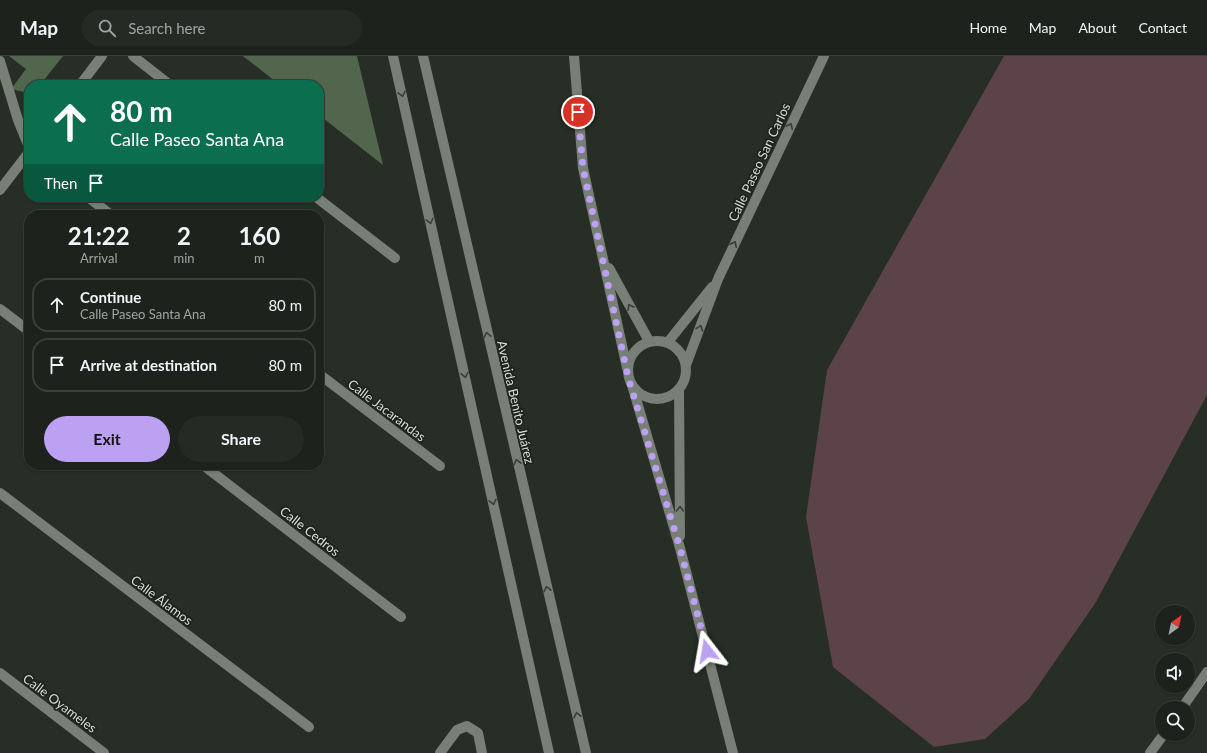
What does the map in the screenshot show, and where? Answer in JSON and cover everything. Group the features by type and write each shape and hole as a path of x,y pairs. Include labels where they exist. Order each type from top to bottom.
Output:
{"street":[{"path":"84,80 102,56"},
{"path":"133,56 164,80"},
{"path":"393,56 549,753"},
{"name":"Avenida Benito Juárez","path":"423,56 586,753"},
{"path":"574,56 583,168 628,377 632,386 680,548 733,753"},
{"name":"Calle Paseo San Carlos","path":"686,365 718,279 824,56"},
{"path":"0,61 24,135"},
{"path":"0,190 24,159"},
{"path":"94,202 105,210"},
{"path":"322,202 395,258"},
{"path":"603,258 650,341"},
{"name":"Calle Paseo San Carlos","path":"668,342 718,279"},
{"path":"0,309 24,327"},
{"path":"627,368 629,359 634,351 641,345 650,341 659,340 668,342 680,352 686,365 686,374 679,390 680,548"},
{"name":"Calle Jacarandas","path":"324,378 440,466"},
{"path":"632,386 640,394 649,398 660,399 671,396 679,390"},
{"name":"Calle Cedros","path":"210,470 401,617"},
{"name":"Calle Álamos","path":"0,493 309,727"},
{"path":"1187,701 1207,672"},
{"name":"Calle Oyameles","path":"0,673 104,753"},
{"path":"440,753 457,730 467,726 478,733 482,753"},
{"path":"1150,753 1159,741"}],"shaded area":[{"path":"1004,56 1207,56 1207,395 1096,602 1029,699 985,739 934,747 833,667 806,517 827,370"}],"building":[{"path":"9,56 63,56 44,80 24,80 24,92 11,89 26,69"},
{"path":"243,56 357,56 383,165 324,119 324,80 274,80"}],"route":[{"path":"578,112 583,168 628,377 632,386 680,548 707,651"}]}
